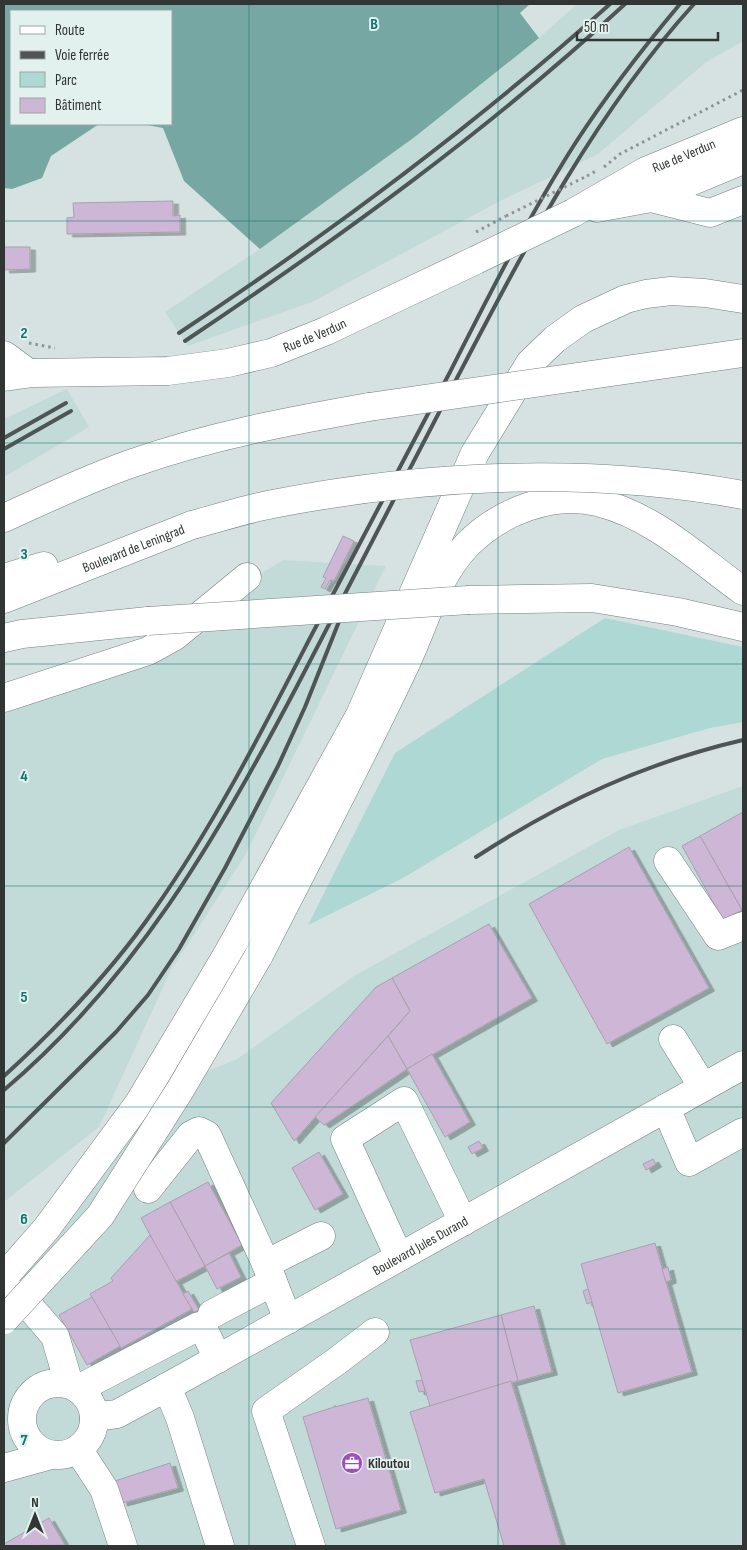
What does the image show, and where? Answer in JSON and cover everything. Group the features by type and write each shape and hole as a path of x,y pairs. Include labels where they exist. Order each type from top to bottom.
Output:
{"main road":[{"name":"Rue de Verdun","path":"573,213 646,171 743,131"},
{"name":"Rue de Verdun","path":"17,372 168,371 228,363 271,353 326,331 473,248 573,213 651,198 743,160"},
{"path":"651,198 735,210"},
{"path":"4,1277 46,1229 139,1103 227,955 360,715 475,453 530,363 555,339 583,318 626,299 671,291 705,293 743,299"},
{"path":"4,518 131,463 189,445 272,425 369,407 743,353"},
{"path":"4,356 17,372"},
{"path":"192,525 271,504 339,493 403,485 473,480 591,479 660,484 743,494"},
{"path":"4,1320 100,1216 180,1090 258,958 407,660 437,586 452,563 484,530 514,512 530,507 563,500 597,502 636,517 659,529 743,590"},
{"name":"Boulevard de Leningrad","path":"4,578 192,525"},
{"name":"Boulevard de Leningrad","path":"4,599 192,525"},
{"path":"4,698 148,650 175,636 247,577"},
{"path":"4,638 22,634 148,621 469,600 592,598 678,612 743,627"},
{"path":"668,861 718,936 743,926"},
{"path":"673,1039 704,1087"},
{"name":"Boulevard Jules Durand","path":"94,1416 117,1414 167,1387 743,1065"},
{"path":"399,1257 345,1139 404,1101 463,1222"},
{"path":"666,1108 689,1162 743,1132"},
{"path":"148,1189 191,1135 199,1131 207,1135 288,1320"},
{"path":"212,1314 321,1236"},
{"path":"4,1286 29,1306 55,1336 73,1386 86,1396 94,1416 91,1435 78,1449 70,1454 51,1455 4,1468"},
{"path":"51,1455 40,1451 30,1443 22,1427 22,1410 27,1399 35,1390 45,1384 73,1386 199,1326 202,1328 218,1359"},
{"path":"311,1546 266,1411 338,1362 375,1332"},
{"path":"167,1387 180,1418 220,1546"},
{"path":"78,1449 104,1489 122,1546"}],"path":[{"path":"605,166 620,154 743,90"},
{"path":"473,248 506,216 587,176"}],"shaded area":[{"path":"4,4 530,4 520,13 539,38 416,136 260,249 184,181 163,128 147,125 172,125 172,10 10,10 10,125 98,125 51,156 42,178 12,189 4,188"},
{"path":"577,4 743,4 743,41 705,63 598,154 502,200 312,302 188,346 165,312 260,249 416,136 539,38"},
{"path":"67,389 89,427 4,477 4,419"},
{"path":"283,560 386,566 246,854 171,970 99,1127 4,1202 4,696 143,647"},
{"path":"743,786 743,1546 4,1546 4,1273 124,1105 237,1059 354,976 619,830"}],"green space":[{"path":"605,618 743,647 743,722 710,728 602,759 403,878 308,925 395,753"}],"building":[{"path":"173,201 173,216 180,215 180,232 67,234 67,218 74,217 73,203"},
{"path":"4,247 30,247 30,269 4,270"},
{"path":"343,536 354,541 334,581 330,580 325,589 321,587 326,578 323,577"},
{"path":"743,812 743,909 742,910 700,836"},
{"path":"700,836 742,910 723,920 682,846"},
{"path":"629,847 709,988 607,1044 529,904"},
{"path":"489,924 532,998 407,1069 388,1036 410,1011 392,978"},
{"path":"392,978 410,1011 294,1141 271,1103 376,987"},
{"path":"388,1036 407,1069 324,1125 315,1117"},
{"path":"432,1054 470,1122 445,1137 407,1069"},
{"path":"479,1141 483,1148 472,1154 468,1147"},
{"path":"319,1152 343,1194 315,1210 292,1168"},
{"path":"653,1159 656,1164 646,1170 643,1164"},
{"path":"208,1182 242,1245 205,1266 170,1202"},
{"path":"170,1202 205,1266 175,1282 141,1218"},
{"path":"150,1235 192,1309 121,1348 90,1294 113,1281 111,1278"},
{"path":"655,1243 692,1372 618,1393 581,1264"},
{"path":"229,1253 241,1277 217,1289 205,1266"},
{"path":"668,1267 671,1280 666,1282 662,1269"},
{"path":"588,1289 592,1302 587,1304 583,1291"},
{"path":"188,1291 199,1310 194,1312 183,1294"},
{"path":"92,1297 120,1346 87,1365 59,1315"},
{"path":"534,1306 552,1372 518,1381 501,1315"},
{"path":"501,1315 518,1381 430,1406 410,1340"},
{"path":"422,1380 425,1391 419,1392 416,1381"},
{"path":"511,1381 561,1546 504,1546 484,1479 435,1493 410,1412"},
{"name":"Kiloutou","path":"368,1398 401,1510 336,1529 303,1417 334,1407 335,1405 335,1407"},
{"path":"170,1463 178,1488 122,1503 115,1481"},
{"path":"49,1518 65,1545 4,1546 4,1544"}],"railway":[{"path":"179,333 346,217 454,135 559,49 610,4"},
{"path":"185,341 300,263 467,139 521,95 625,4"},
{"path":"4,1076 45,1038 102,977 154,910 197,845 255,743 542,197 601,106 639,54 680,4"},
{"path":"4,1090 51,1047 94,1001 133,954 170,904 203,852 266,744 536,230 564,182 625,90 658,46 694,4"},
{"path":"4,438 66,403"},
{"path":"4,449 71,411"},
{"path":"4,1143 116,1032 148,995 179,949 225,868 278,766 305,707 344,609"},
{"path":"476,857 540,819 604,786 671,760 743,740"}],"place":[{"name":"Kiloutou","path":"352,1463"}]}
